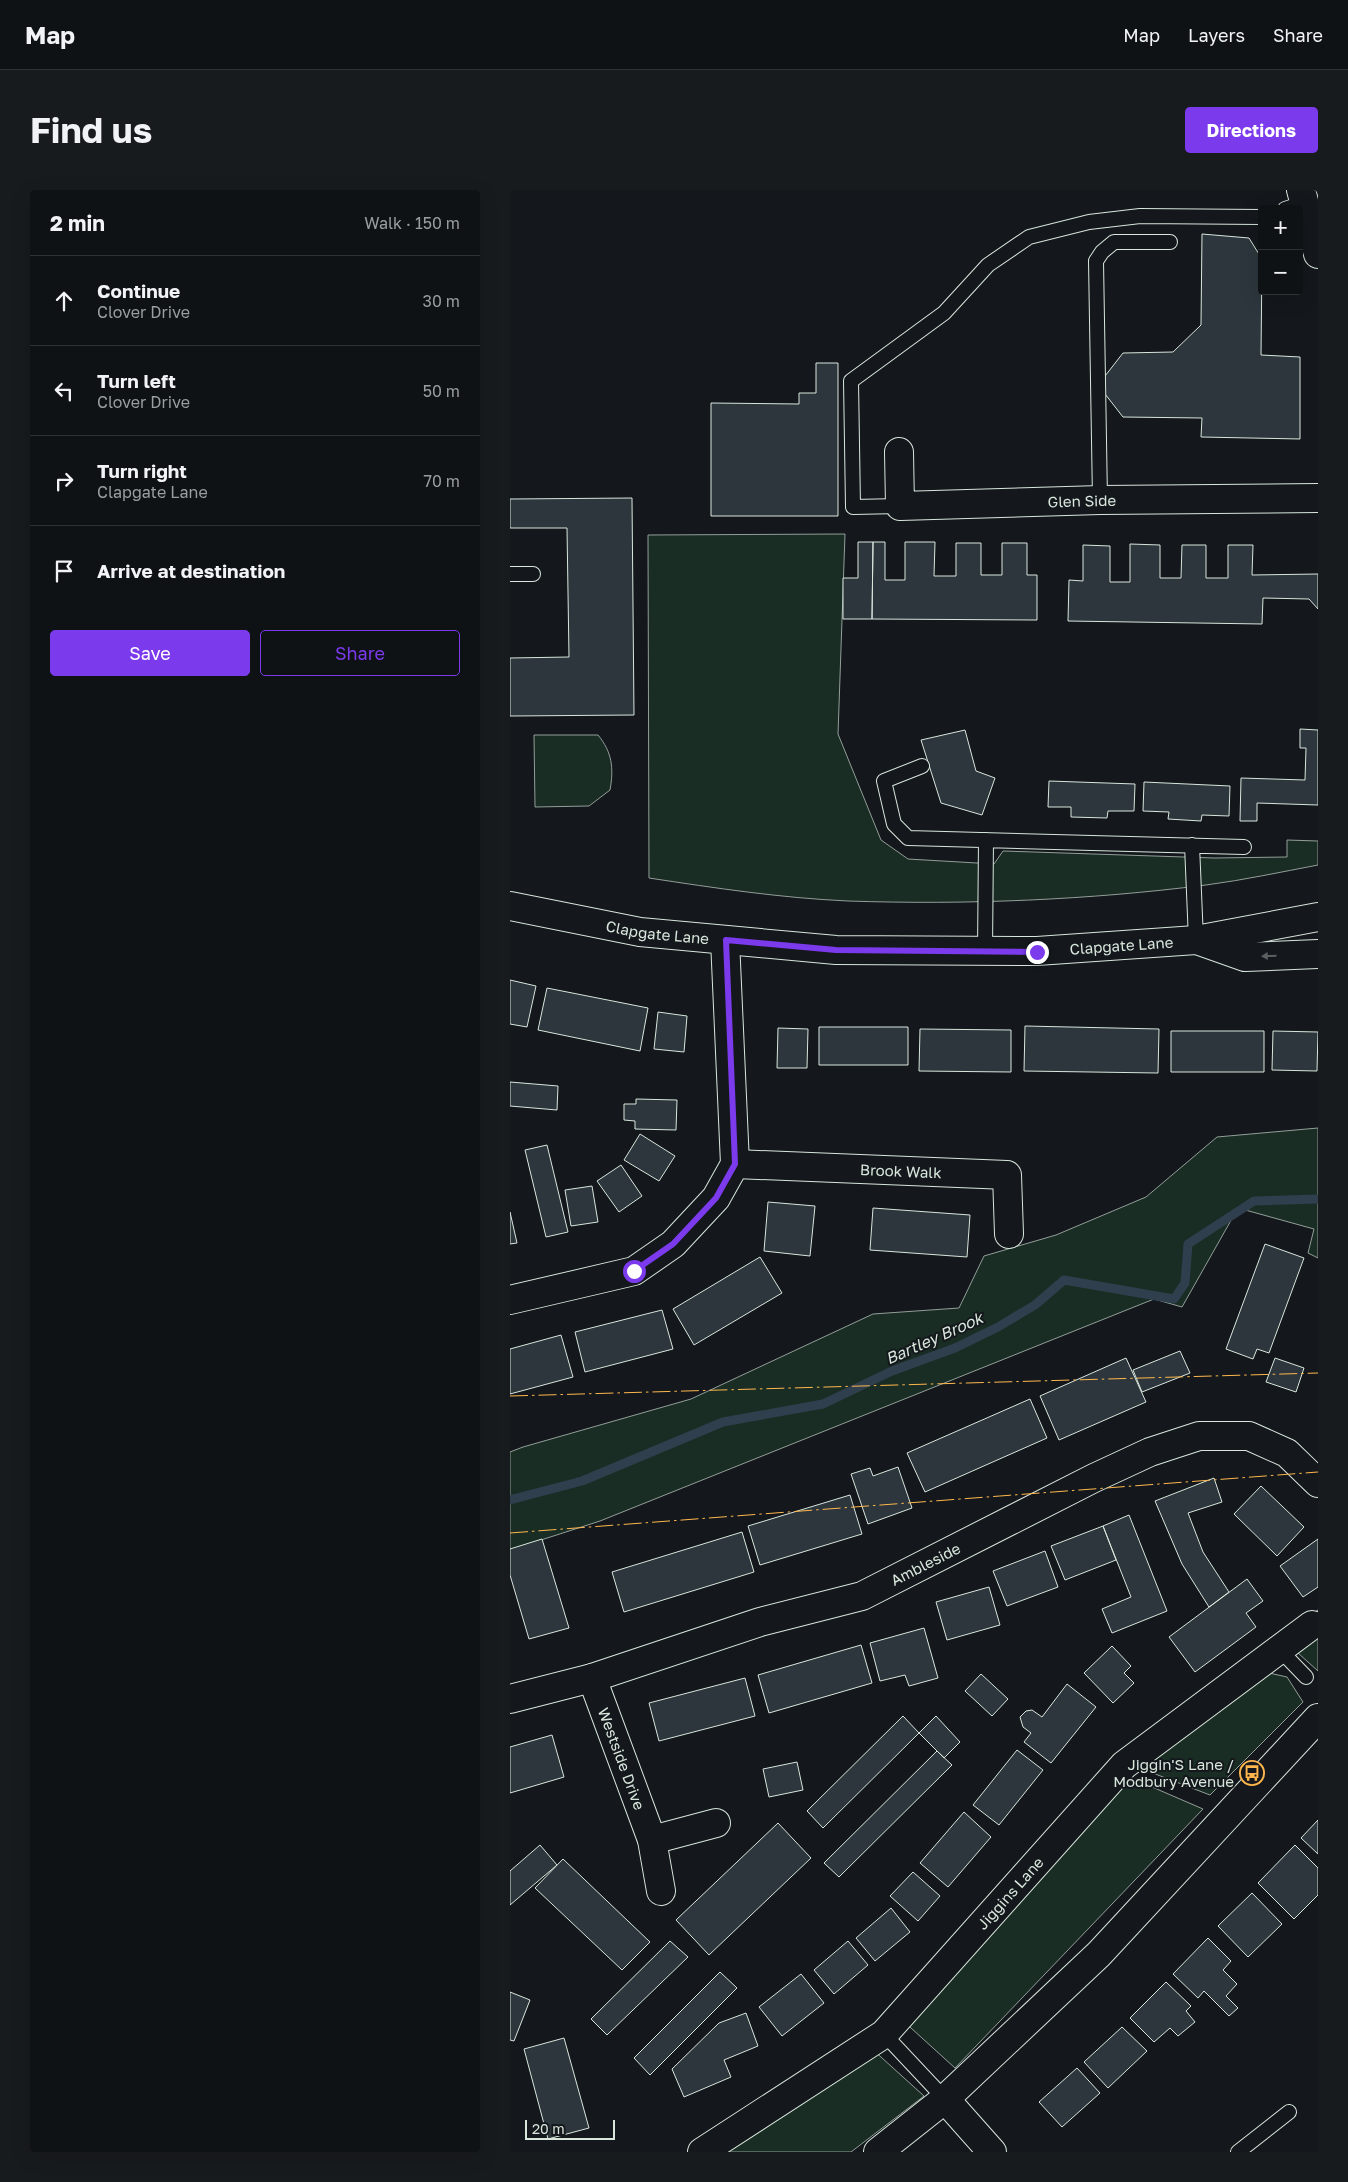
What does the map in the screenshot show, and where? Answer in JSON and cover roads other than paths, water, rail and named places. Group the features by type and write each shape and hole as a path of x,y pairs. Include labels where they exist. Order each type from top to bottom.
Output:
{"street":[{"path":"1296,200 1318,254"},
{"path":"899,452 900,506"},
{"name":"Glen Side","path":"900,506 1100,500 1318,498"},
{"name":"Clapgate Lane","path":"510,906 640,932 836,950 1037,952 1196,940 1318,917"},
{"path":"510,1300 634,1271 673,1244 716,1198 735,1164 726,940"},
{"name":"Clapgate Lane","path":"1196,940 1245,956 1318,954"},
{"name":"Brook Walk","path":"735,1164 1007,1175 1009,1234"},
{"name":"Ambleside","path":"510,1700 592,1678 760,1622 862,1596 1094,1478 1150,1452 1199,1436 1249,1436 1287,1453 1318,1483"},
{"name":"Jiggins Lane","path":"702,2152 884,2034 1124,1765 1220,1692 1280,1650 1312,1624"},
{"name":"Westside Drive","path":"592,1678 652,1840 661,1891"},
{"path":"878,2152 945,2099 1099,1954 1318,1718"},
{"path":"652,1840 716,1822"},
{"path":"945,2099 992,2152"}],"lane":[{"path":"900,506 853,507 851,380 944,313 988,265 1029,237 1088,222 1140,216 1258,217"},
{"path":"1100,500 1096,261 1102,252 1114,242 1170,242"},
{"path":"510,574 533,574"},
{"path":"922,766 884,781 894,824 908,838 1244,847"},
{"path":"985,952 986,840"},
{"path":"1192,846 1196,940"},
{"path":"1280,1650 1306,1677"},
{"path":"884,2034 945,2099"},
{"path":"1238,2152 1289,2112"}],"waterway":[{"name":"Bartley Brook","path":"510,1500 582,1481 723,1422 823,1404 892,1371 955,1348 998,1327 1035,1305 1064,1280 1174,1299 1185,1283 1188,1244 1254,1201 1318,1199"}],"place":[{"name":"Jiggin'S Lane / Modbury Avenue","path":"1252,1773"}]}
